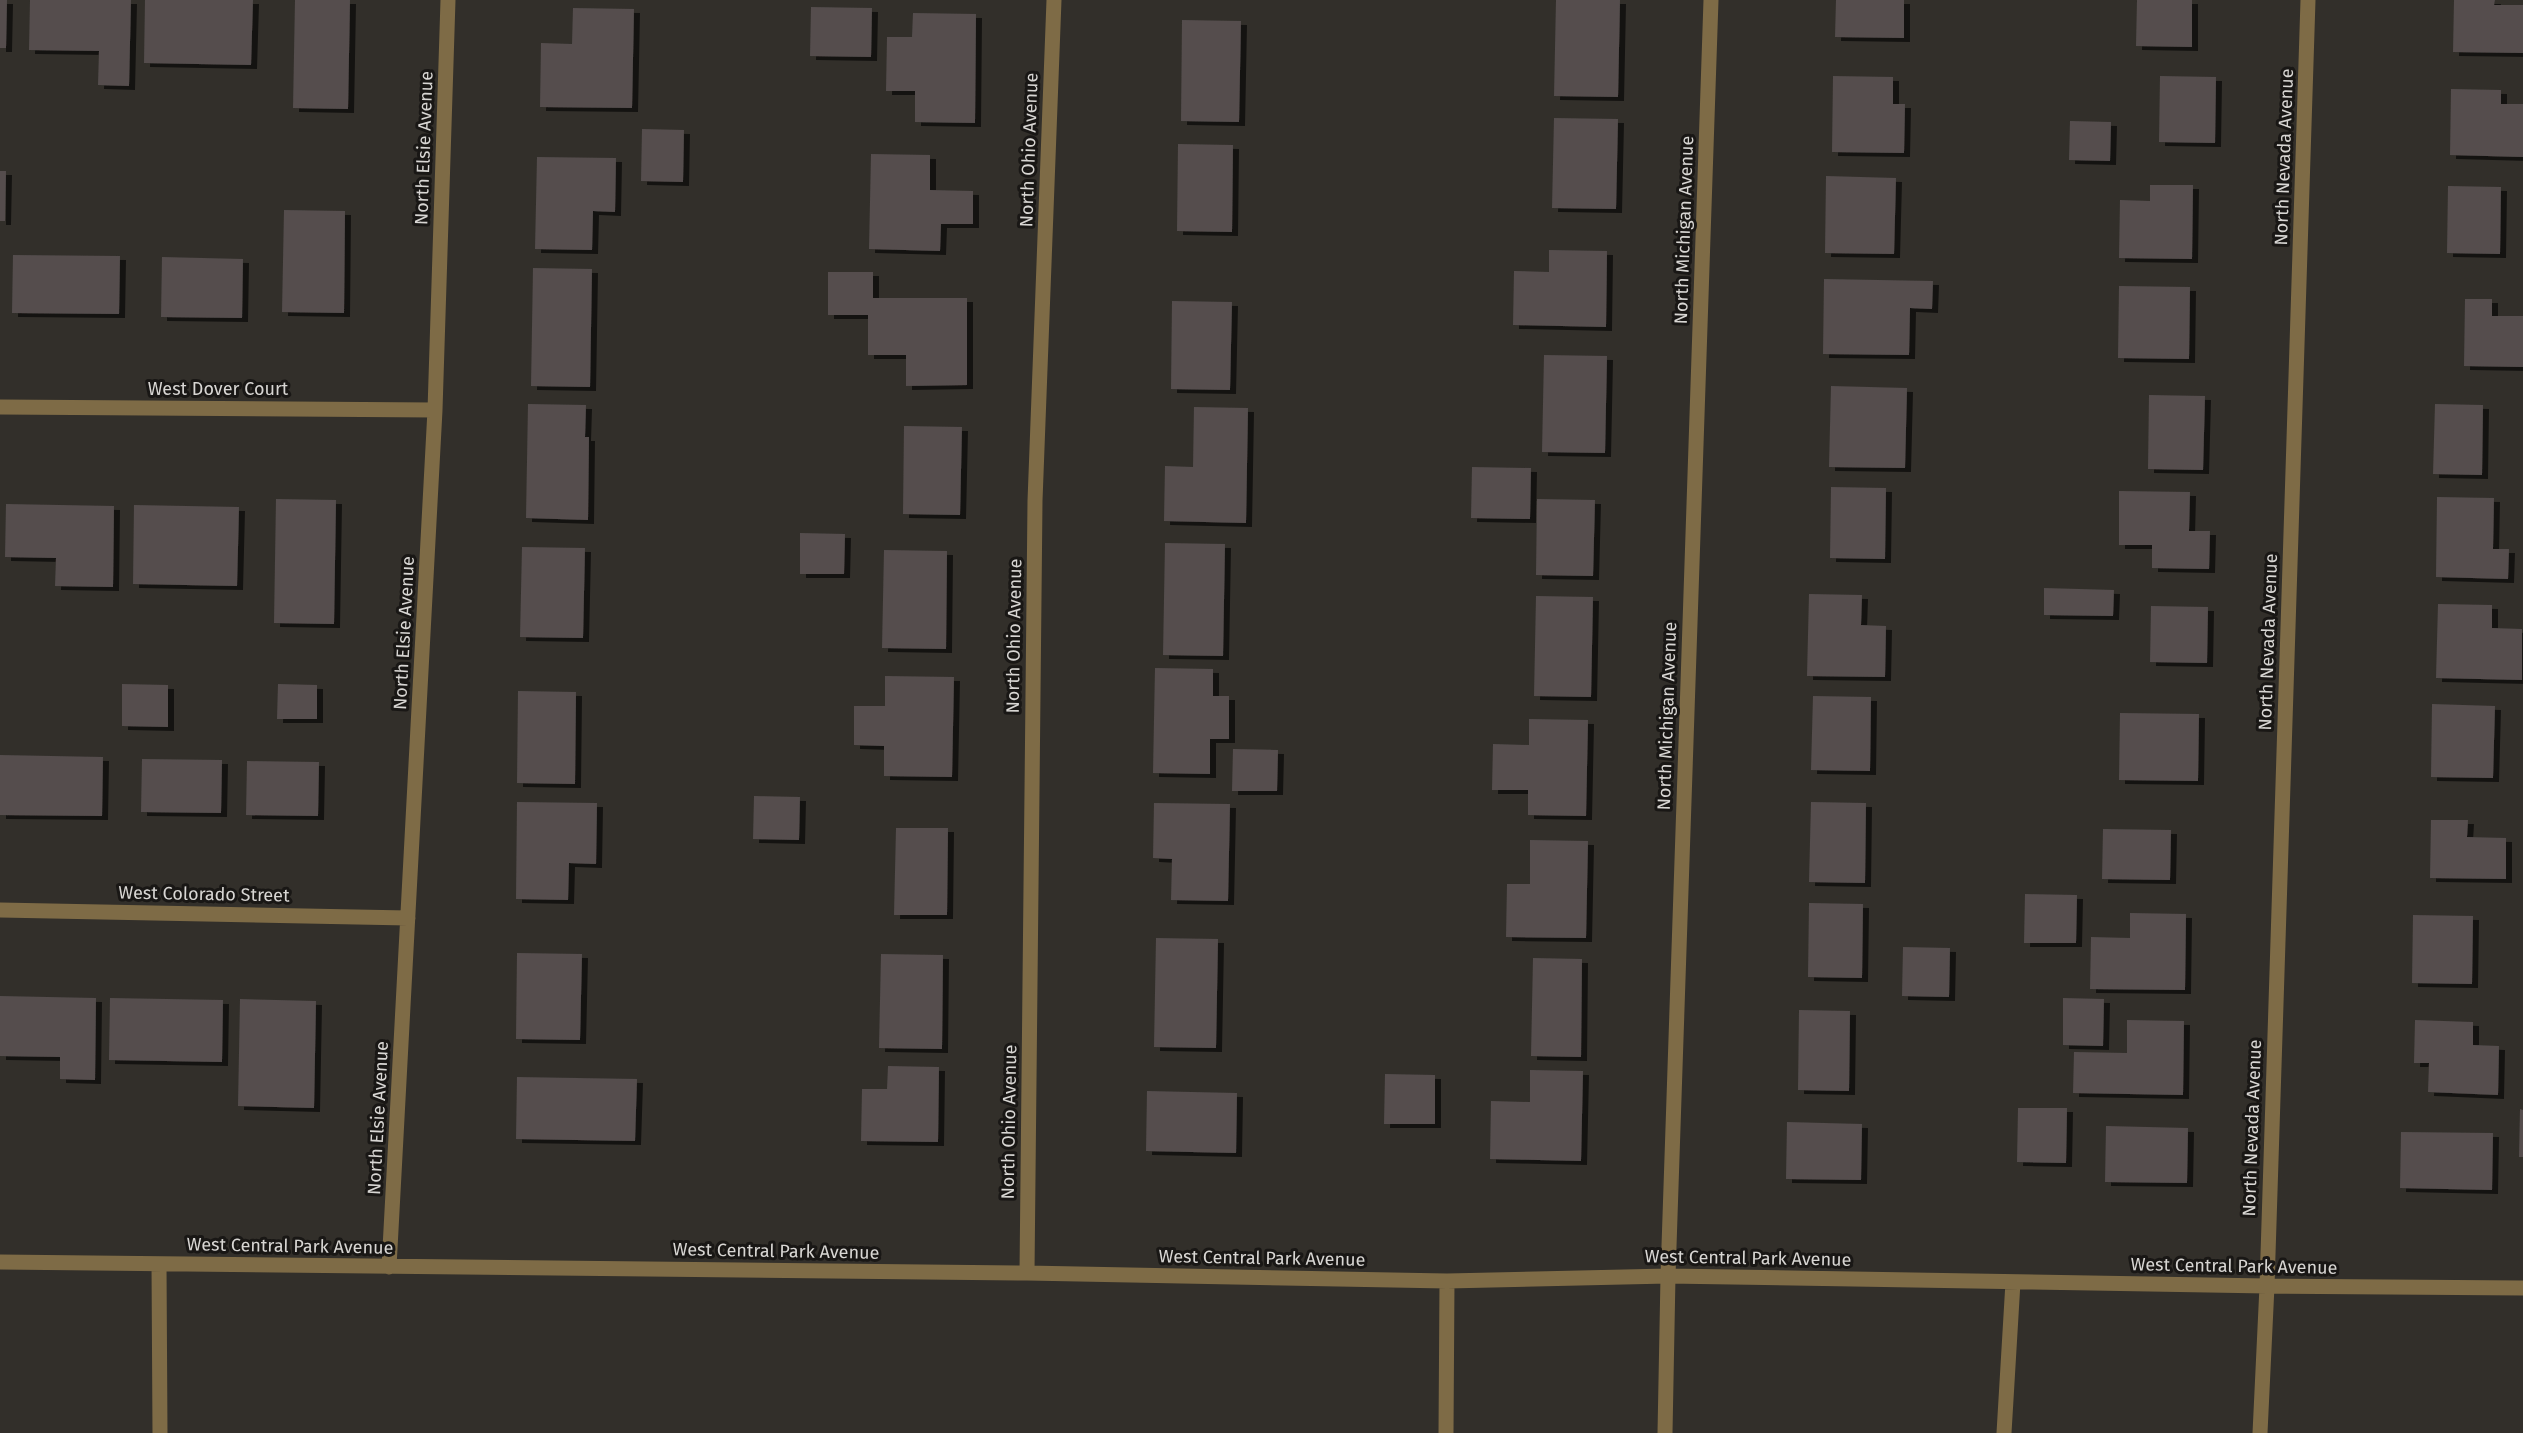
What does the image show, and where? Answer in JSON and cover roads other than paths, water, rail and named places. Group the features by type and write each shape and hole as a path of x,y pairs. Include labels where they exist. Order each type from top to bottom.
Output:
{"street":[{"name":"North Elsie Avenue","path":"389,1267 435,410 448,0"},
{"name":"North Ohio Avenue","path":"1027,1274 1035,501 1054,0"},
{"name":"North Michigan Avenue","path":"1665,1433 1668,1276 1711,0"},
{"name":"North Nevada Avenue","path":"2260,1433 2308,0"},
{"name":"West Dover Court","path":"0,407 435,410"},
{"name":"West Colorado Street","path":"0,910 408,918"},
{"name":"West Central Park Avenue","path":"0,1262 1447,1281 1668,1276 2523,1288"},
{"path":"159,1264 160,1433"},
{"path":"1446,1433 1447,1281"},
{"path":"2004,1433 2013,1282"}]}
